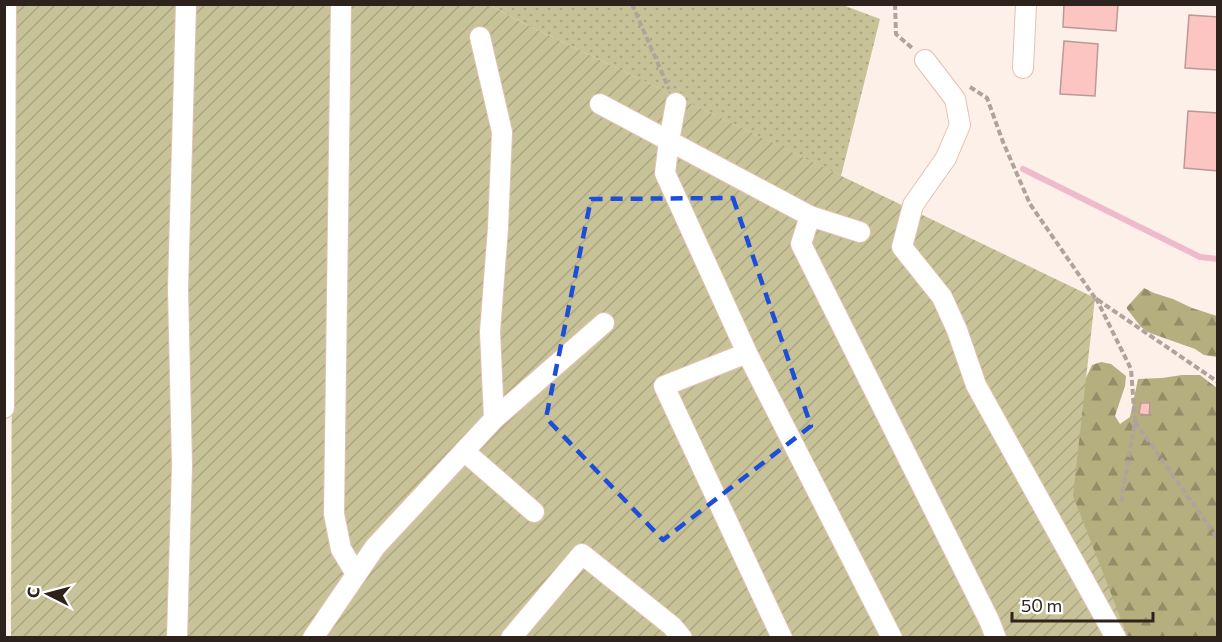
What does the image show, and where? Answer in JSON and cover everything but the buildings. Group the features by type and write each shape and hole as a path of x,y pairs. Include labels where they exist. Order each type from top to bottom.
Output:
{"street":[{"path":"4,408 6,4"},
{"path":"177,638 182,466 178,288 186,4"},
{"path":"340,4 334,514 341,549 357,574"},
{"path":"1023,68 1026,4"},
{"path":"480,37 502,132 490,332 494,419"},
{"path":"925,60 955,99 960,125 946,158 913,205 902,247 942,297 957,330 976,385 1116,638"},
{"path":"676,103 665,173 747,353 892,638"},
{"path":"600,104 810,216 860,232"},
{"path":"810,216 801,244 996,638"},
{"path":"313,638 375,547 494,419 604,323"},
{"path":"747,353 664,386 782,638"},
{"path":"464,451 534,512"},
{"path":"511,638 582,554 672,626 682,638"}],"path":[{"path":"632,4 676,103"},
{"path":"895,4 896,34 925,60"},
{"path":"969,87 987,98 1030,204 1095,298 1131,369 1135,422 1121,501"},
{"path":"1095,298 1218,382"},
{"path":"1135,422 1218,539"}],"highlighted area":[{"path":"733,198 811,426 663,540 546,418 591,199"}],"shaded area":[{"path":"840,4 880,19 841,176 490,5"},
{"path":"13,5 490,5 1095,298 1073,496 1128,637 11,638"}],"green space":[{"path":"1144,288 1217,316 1217,357 1204,355 1195,349 1150,333 1141,327 1127,307"},
{"path":"1101,362 1111,364 1126,376 1115,416 1120,424 1130,417 1138,379 1200,375 1217,388 1217,637 1092,637 1059,436 1092,365"}],"waterway":[{"path":"1023,169 1200,257 1218,259"}]}
